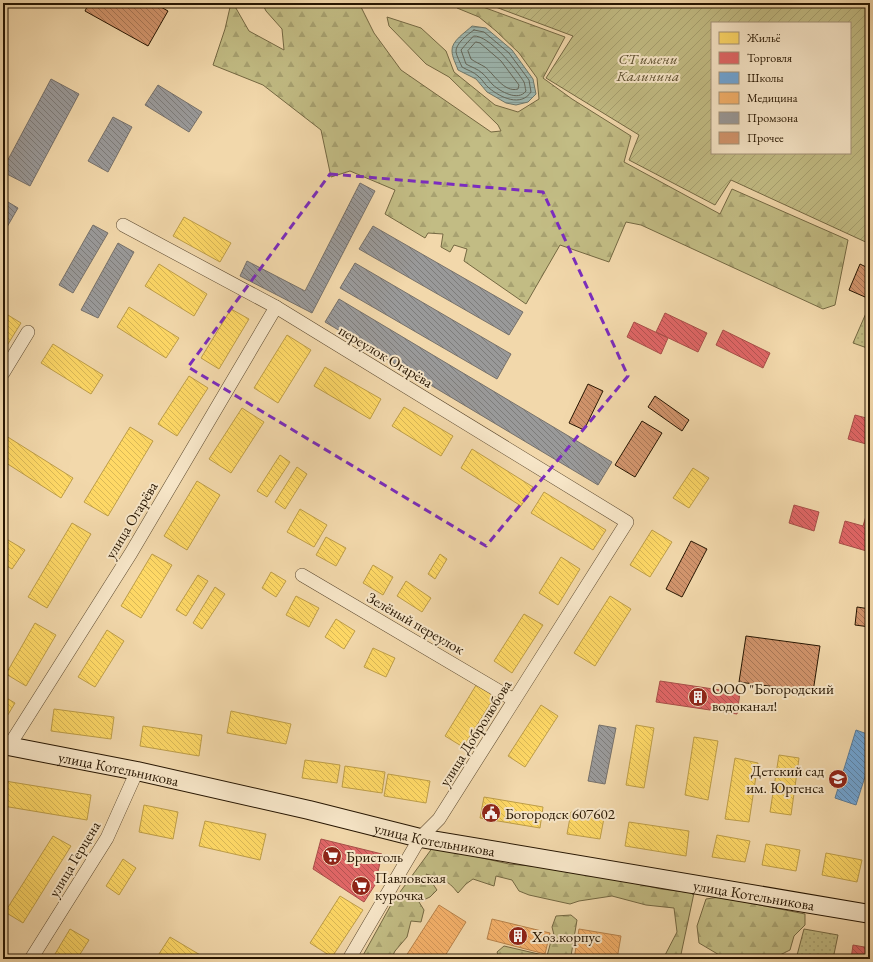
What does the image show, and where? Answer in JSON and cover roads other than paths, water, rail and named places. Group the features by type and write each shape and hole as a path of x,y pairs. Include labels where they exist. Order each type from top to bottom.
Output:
{"street":[{"name":"переулок Огарёва","path":"123,226 276,307 627,522"},
{"name":"улица Огарёва","path":"6,746 131,553 276,307"},
{"path":"3,373 28,332"},
{"name":"улица Добролюбова","path":"349,959 420,838 439,819 627,522"},
{"name":"Зелёный переулок","path":"302,575 514,700"},
{"name":"улица Котельникова","path":"6,746 137,771 309,810 420,838 870,914"},
{"name":"улица Герцена","path":"31,959 107,838 137,771"}],"water":[{"path":"472,26 486,28 512,50 533,79 536,94 528,102 516,105 506,103 487,92 476,79 458,70 453,56 452,47 456,40"}],"place":[{"name":"ООО \"Богородский водоканал!","path":"698,697"},
{"name":"Детский сад им. Юргенса","path":"838,779"},
{"name":"Богородск 607602","path":"491,813"},
{"name":"Бристоль","path":"332,856"},
{"name":"Павловская курочка","path":"361,886"},
{"name":"Хоз.корпус","path":"518,936"}],"park label":[{"name":"СТ имени Калинина","path":"648,66"}]}
